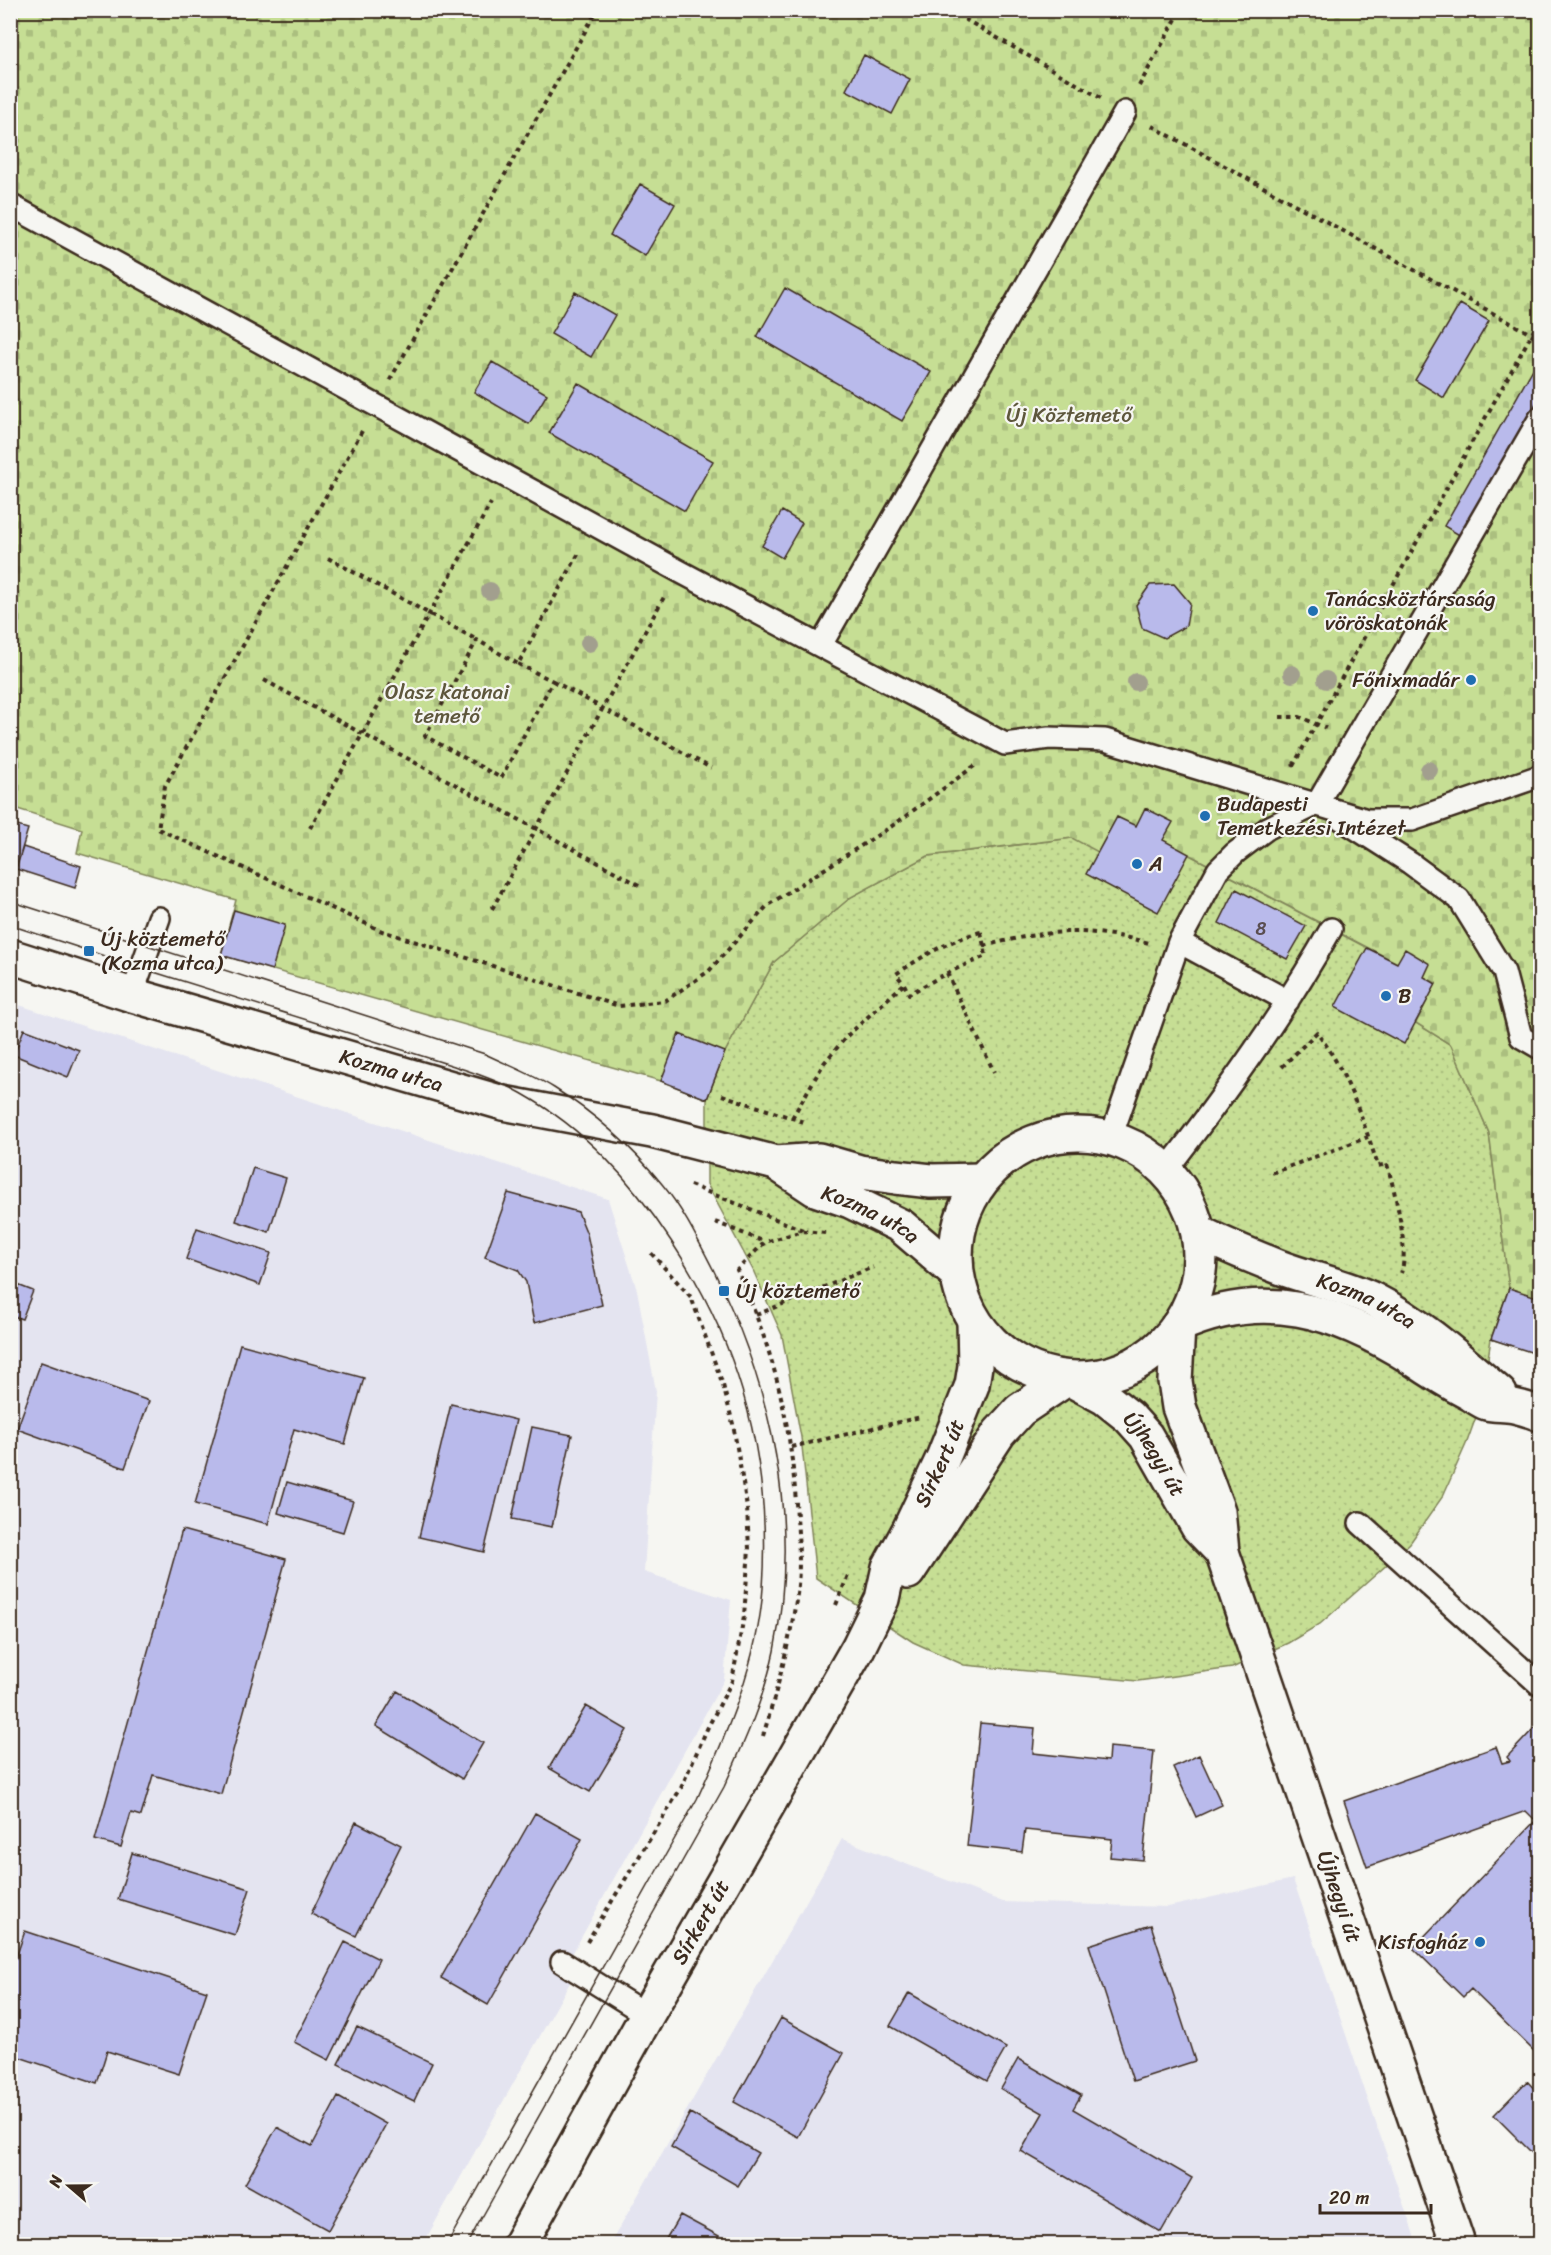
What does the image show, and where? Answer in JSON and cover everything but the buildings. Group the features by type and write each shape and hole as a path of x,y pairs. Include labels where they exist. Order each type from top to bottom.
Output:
{"street":[{"name":"Kozma utca","path":"10,956 132,995 504,1103 652,1131 776,1163 819,1160 860,1172 931,1181 981,1180"},
{"name":"Kozma utca","path":"1078,1133 1111,1137 1142,1150 1167,1169 1182,1191 1198,1232 1200,1266 1193,1297 1178,1326 1161,1348 1142,1364 1119,1373 1068,1378 1037,1372 1010,1358 993,1344 974,1322 957,1274 955,1241 962,1211 981,1180 1004,1159 1027,1145 1051,1136 1078,1133"},
{"name":"Kozma utca","path":"776,1163 814,1189 850,1201 901,1226 957,1274"},
{"name":"Kozma utca","path":"1198,1232 1279,1267 1334,1284 1372,1299 1399,1314 1527,1409"},
{"name":"Kozma utca","path":"1178,1326 1225,1309 1250,1305 1305,1311 1339,1321 1377,1337 1442,1379 1487,1403 1527,1409"},
{"name":"Sírkert út","path":"520,2244 647,2015 858,1648 882,1599 889,1567 943,1458 972,1385 975,1366 974,1322"},
{"name":"Újhegyi út","path":"1178,1326 1175,1381 1179,1407 1218,1511 1222,1552 1458,2244"},
{"name":"Újhegyi út","path":"1068,1378 1105,1398 1146,1436 1198,1527 1222,1552"},
{"name":"Sírkert út","path":"882,1599 903,1579 999,1433 1020,1410 1068,1378"}],"lane":[{"path":"821,645 1125,112"},
{"path":"10,205 679,570 1005,744 1049,738 1105,740 1367,819 1412,820 1540,776"},
{"path":"1111,1137 1169,944 1218,870 1235,853 1268,828 1317,804 1540,418"},
{"path":"1317,804 1410,862 1459,898 1504,972 1521,1037 1540,1048"},
{"path":"132,995 159,918"},
{"path":"1167,1169 1215,1107 1288,1001 1331,929"},
{"path":"1169,944 1288,1001"},
{"path":"1360,1523 1540,1684"},
{"path":"567,1965 647,2015"}],"path":[{"path":"597,10 165,786 158,829 382,932 619,1006 665,1001 710,971 768,905 892,826 1005,744"},
{"path":"949,10 1125,112 1540,339"},
{"path":"1125,112 1181,10"},
{"path":"1293,766 1540,319"},
{"path":"310,828 506,476"},
{"path":"518,664 595,524"},
{"path":"328,558 711,768"},
{"path":"492,909 679,570"},
{"path":"477,640 425,736 491,773 501,778 553,681"},
{"path":"264,680 639,885"},
{"path":"1280,717 1300,717 1353,743"},
{"path":"984,946 1024,936 1088,931 1169,944"},
{"path":"981,932 984,946 986,956 947,973 909,994 896,974 921,957 959,938 981,932"},
{"path":"947,973 994,1072"},
{"path":"792,1118 824,1063 848,1035 904,984"},
{"path":"1278,1071 1317,1032 1342,1072 1378,1166 1387,1164 1396,1196 1403,1243 1402,1273"},
{"path":"1272,1173 1368,1137"},
{"path":"690,1185 803,1231 836,1234"},
{"path":"715,1222 765,1242"},
{"path":"787,1774 758,1756 778,1685 797,1593 800,1546 785,1407 775,1367 737,1270 765,1242 803,1231"},
{"path":"567,1965 681,1788 707,1729 732,1681 744,1616 749,1550 747,1507 733,1424 723,1385 691,1298 651,1253"},
{"path":"756,1315 873,1267"},
{"path":"790,1448 923,1417"}],"shaded area":[{"path":"10,1002 608,1199 637,1290 656,1391 644,1572 731,1600 724,1680 561,1974 572,1979 423,2244 11,2244"},
{"path":"842,1839 1003,1902 1168,1907 1293,1879 1417,2244 610,2244"}],"green space":[{"name":"Új Köztemető","path":"10,11 1540,11 1540,1355 1491,1339 1509,1288 1489,1133 1451,1045 1416,1023 1436,983 1117,817 1098,852 1072,838 928,856 851,897 774,962 725,1052 707,1099 661,1081 221,955 236,900 77,853 82,829 11,807"},
{"path":"1117,817 1436,984 1416,1023 1451,1045 1489,1133 1509,1288 1491,1339 1481,1403 1467,1442 1443,1496 1410,1543 1320,1624 1288,1643 1232,1668 1138,1681 964,1665 913,1642 816,1578 801,1437 782,1335 753,1270 707,1184 707,1099 725,1052 774,962 851,897 928,856 1072,838"}],"tram line":[{"path":"10,901 485,1054 554,1088 584,1108 612,1132 638,1157 670,1194 690,1225 713,1269 734,1314 751,1360 776,1456 782,1504 784,1553 782,1602 774,1651 765,1686 724,1787 467,2244"},
{"path":"10,925 454,1066 497,1081 521,1093 544,1107 586,1140 640,1197 671,1241 695,1281 716,1322 733,1364 747,1407 756,1451 765,1541 760,1616 748,1670 730,1723 697,1799 447,2244"}],"place":[{"name":"Tanácsköztársaság vöröskatonák","path":"1313,611"},
{"name":"Főnixmadár","path":"1471,680"},
{"name":"Budapesti Temetkezési Intézet","path":"1205,816"},
{"name":"A","path":"1137,864"},
{"name":"Új köztemető (Kozma utca)","path":"89,951"},
{"name":"B","path":"1386,996"},
{"name":"Új köztemető","path":"724,1291"},
{"name":"Kisfogház","path":"1480,1942"}],"park label":[{"name":"Olasz katonai temető","path":"447,704"}]}
